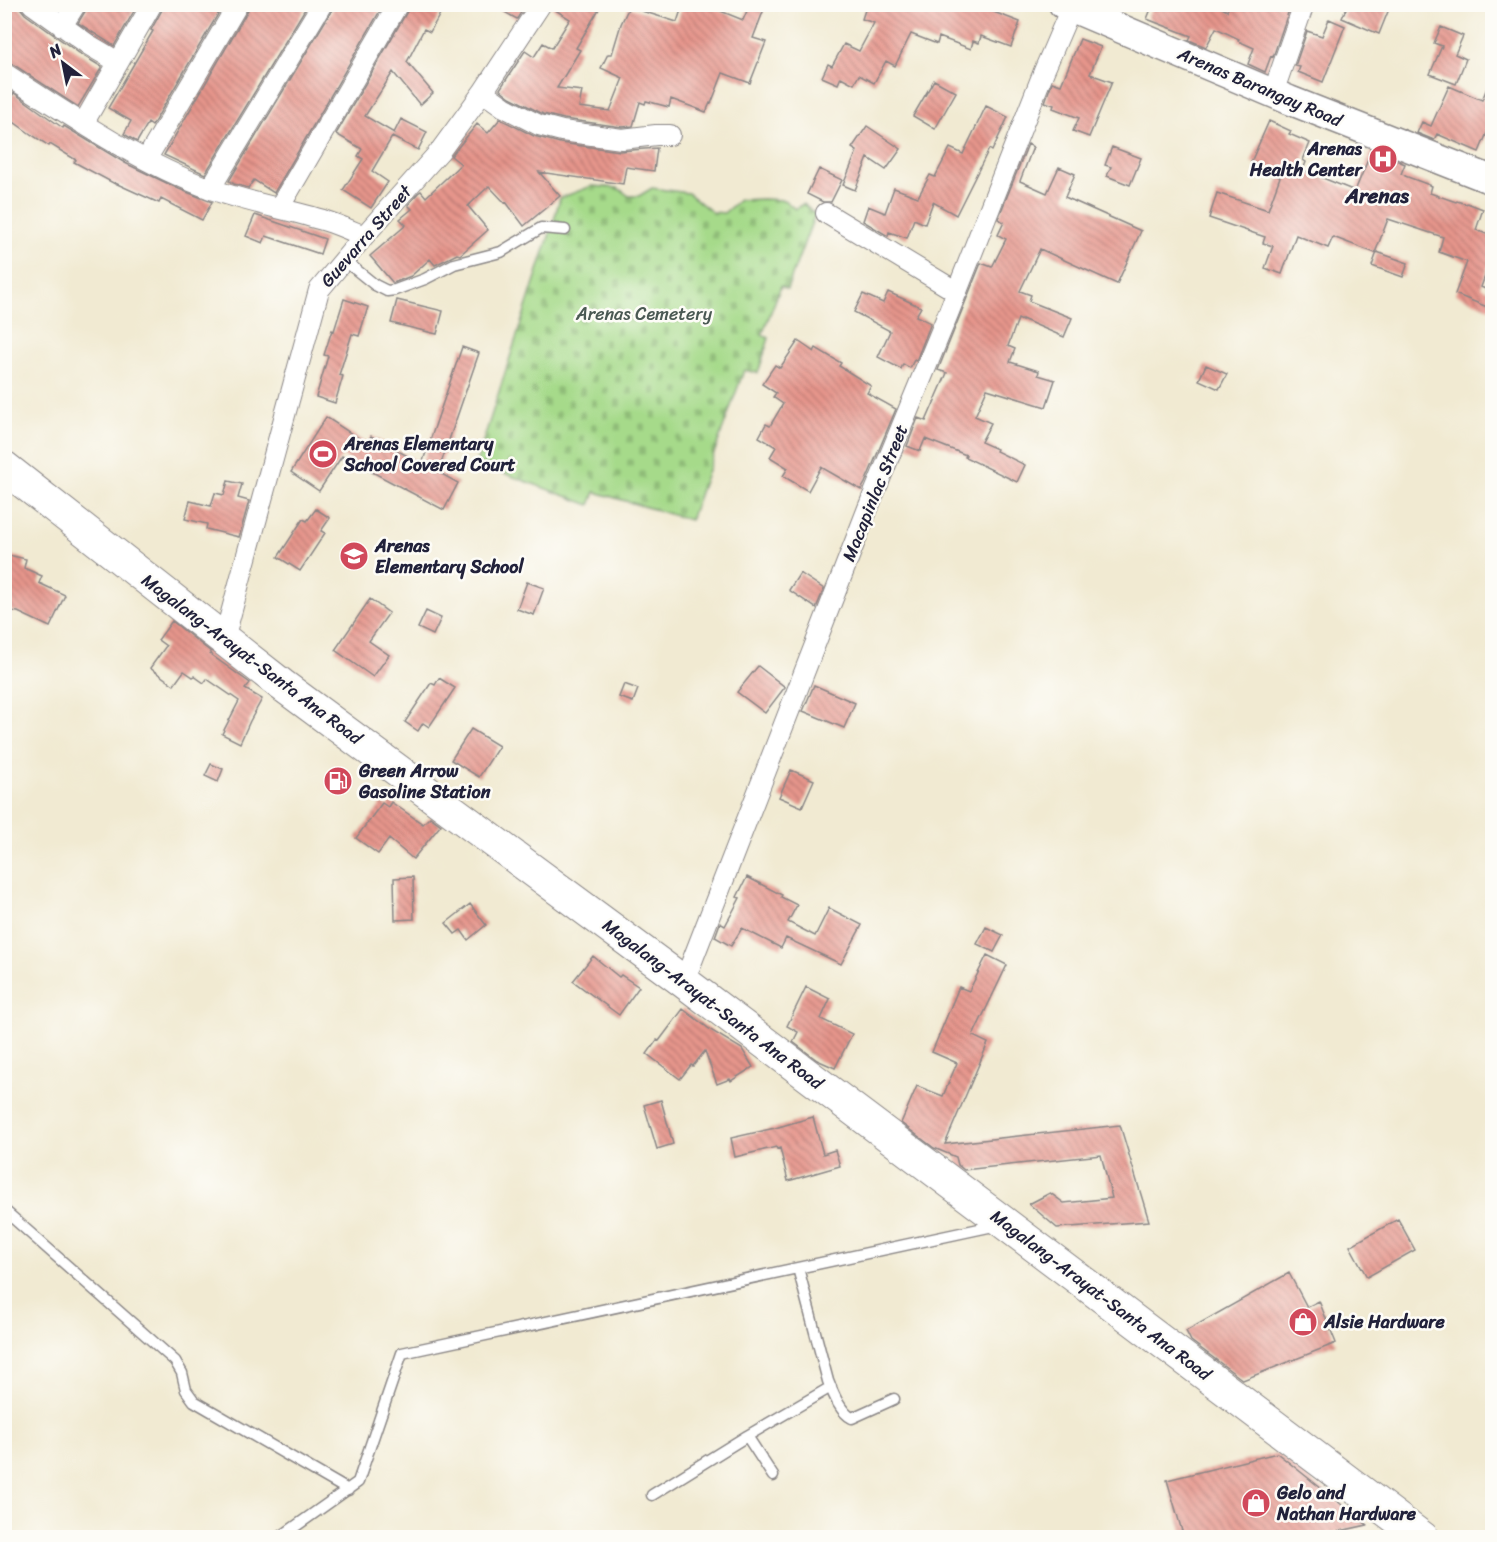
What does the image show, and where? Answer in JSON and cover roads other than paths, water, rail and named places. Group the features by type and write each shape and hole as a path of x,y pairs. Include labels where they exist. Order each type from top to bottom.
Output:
{"main road":[{"name":"Magalang-Arayat-Santa Ana Road","path":"4,467 292,692 684,982 1423,1538"}],"street":[{"path":"32,4 89,45 118,62"},
{"path":"62,26 75,4"},
{"path":"83,124 152,4"},
{"path":"146,160 238,4"},
{"path":"210,189 322,4"},
{"path":"279,208 398,4"},
{"name":"Guevarra Street","path":"224,639 319,290 440,151 483,92 541,4"},
{"path":"1273,93 1304,4"},
{"name":"Arenas Barangay Road","path":"1067,6 1273,93 1492,180"},
{"name":"Macapinlac Street","path":"684,982 868,508 957,292 1067,6"},
{"path":"4,73 83,124 146,160 210,189 251,202 328,221 364,236"},
{"path":"483,92 504,107 539,125 562,131 622,139 670,135"},
{"path":"826,213 957,292"}],"lane":[{"path":"345,260 375,285 387,291 395,290 425,279 454,264 501,252 541,228 565,230"},
{"path":"4,1210 176,1361 186,1390 194,1401 348,1490"},
{"path":"279,1538 358,1482 402,1353 1006,1224"},
{"path":"798,1268 831,1387 834,1396 847,1415 852,1418 894,1399"},
{"path":"652,1495 831,1387"},
{"path":"747,1436 774,1476"}],"place":[{"name":"Arenas Health Center","path":"1383,159"},
{"name":"Arenas Elementary School Covered Court","path":"323,454"},
{"name":"Arenas Elementary School","path":"354,556"},
{"name":"Green Arrow Gasoline Station","path":"338,781"},
{"name":"Alsie Hardware","path":"1303,1322"},
{"name":"Gelo and Nathan Hardware","path":"1256,1503"}],"district":[{"name":"Arenas","path":"1377,196"}],"park label":[{"name":"Arenas Cemetery","path":"644,314"}]}
